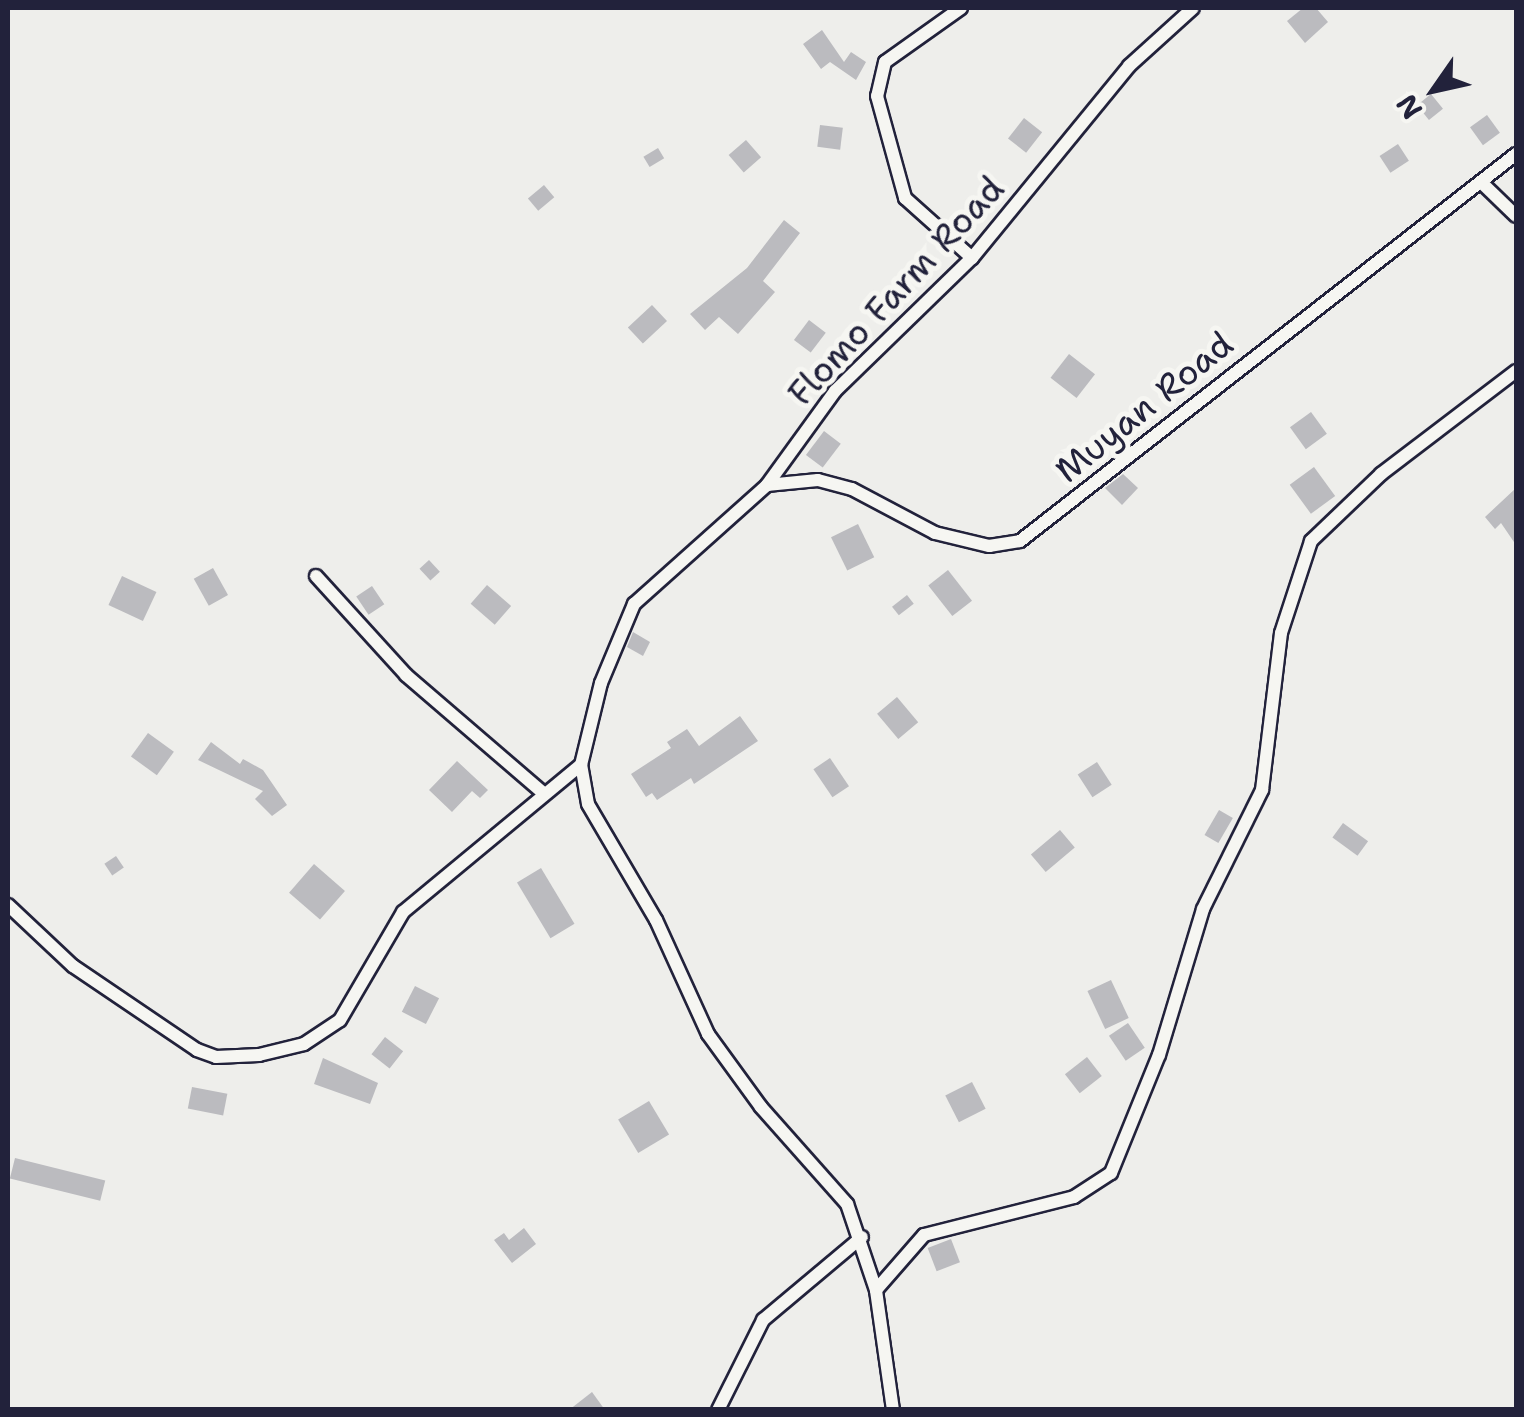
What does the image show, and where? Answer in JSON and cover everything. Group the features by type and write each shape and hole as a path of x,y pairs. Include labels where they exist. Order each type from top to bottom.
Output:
{"street":[{"path":"962,8 885,62 877,96 905,198 972,258"},
{"name":"Flomo Farm Road","path":"893,1410 876,1290 862,1237 836,1188 761,1107 708,1034 656,920 588,804 581,764 601,683 634,604 767,485 835,391 972,258 1129,66 1193,8"},
{"name":"Muyan Road","path":"767,485 818,480 852,490 934,533 989,546 1020,541 1516,154"},
{"path":"1482,183 1516,216"},
{"path":"876,1290 924,1235 1074,1197 1111,1174 1159,1054 1210,892 1259,800 1281,633 1311,542 1381,474 1516,371"},
{"path":"316,576 406,675 542,792"},
{"path":"8,905 73,966 196,1050 216,1057 259,1055 304,1044 340,1020 403,912 542,792 581,764"},
{"path":"718,1410 764,1320 862,1237"}],"building":[{"path":"1303,8 1316,8 1328,22 1305,43 1287,21"},
{"path":"822,30 844,62 851,52 866,62 856,80 830,62 821,69 803,44"},
{"path":"1431,94 1443,109 1429,120 1417,105"},
{"path":"1487,115 1500,133 1483,145 1470,127"},
{"path":"1024,118 1042,132 1026,153 1008,138"},
{"path":"820,125 843,128 840,150 817,147"},
{"path":"746,140 761,157 744,172 729,155"},
{"path":"1398,144 1409,161 1390,173 1380,156"},
{"path":"658,148 664,158 650,167 643,157"},
{"path":"544,185 554,197 538,211 528,198"},
{"path":"784,220 800,233 763,281 775,292 738,334 719,317 705,330 690,314 747,268"},
{"path":"652,305 667,321 643,344 628,328"},
{"path":"809,320 826,333 811,353 794,340"},
{"path":"1069,354 1095,374 1077,398 1051,378"},
{"path":"1311,412 1327,434 1306,449 1290,427"},
{"path":"824,431 841,444 823,468 806,455"},
{"path":"1314,467 1335,496 1311,514 1290,485"},
{"path":"1123,474 1138,488 1122,505 1105,488"},
{"path":"1516,488 1516,545 1501,523 1495,529 1485,517"},
{"path":"858,524 874,557 847,570 831,537"},
{"path":"429,560 440,572 430,581 419,569"},
{"path":"213,568 228,595 209,606 194,579"},
{"path":"948,570 972,601 952,616 928,585"},
{"path":"122,576 156,592 143,621 108,605"},
{"path":"487,585 511,606 495,625 471,604"},
{"path":"372,586 384,604 369,615 356,597"},
{"path":"907,595 914,604 899,615 892,607"},
{"path":"633,632 650,642 643,656 627,647"},
{"path":"897,697 918,722 898,739 877,714"},
{"path":"740,716 758,741 694,784 691,778 657,800 652,793 646,797 631,774 671,748 667,742 687,729 699,746"},
{"path":"148,733 174,752 157,775 131,756"},
{"path":"211,742 240,764 243,759 263,770 287,805 272,816 255,799 263,791 198,760"},
{"path":"830,758 849,786 832,797 813,769"},
{"path":"457,761 488,790 480,798 472,791 452,812 429,790"},
{"path":"1097,762 1112,785 1092,797 1078,775"},
{"path":"1219,810 1233,818 1218,843 1204,835"},
{"path":"1343,823 1368,841 1357,856 1332,838"},
{"path":"1060,830 1075,848 1046,872 1031,854"},
{"path":"116,856 124,868 112,875 104,864"},
{"path":"314,864 345,891 320,920 289,893"},
{"path":"541,868 574,924 550,938 517,882"},
{"path":"1111,980 1129,1018 1105,1029 1087,991"},
{"path":"415,986 439,998 426,1024 402,1012"},
{"path":"1128,1023 1145,1048 1126,1061 1109,1036"},
{"path":"385,1037 403,1051 390,1068 371,1054"},
{"path":"1087,1057 1102,1076 1080,1093 1065,1074"},
{"path":"323,1058 378,1083 370,1104 314,1084"},
{"path":"972,1082 986,1109 959,1122 945,1096"},
{"path":"192,1087 227,1094 223,1115 188,1109"},
{"path":"649,1101 669,1134 638,1153 618,1120"},
{"path":"15,1158 105,1180 100,1201 10,1178"},
{"path":"524,1228 536,1244 512,1263 494,1240 504,1233 509,1240"},
{"path":"951,1239 960,1262 937,1271 928,1248"},
{"path":"592,1392 605,1410 569,1410"}]}
